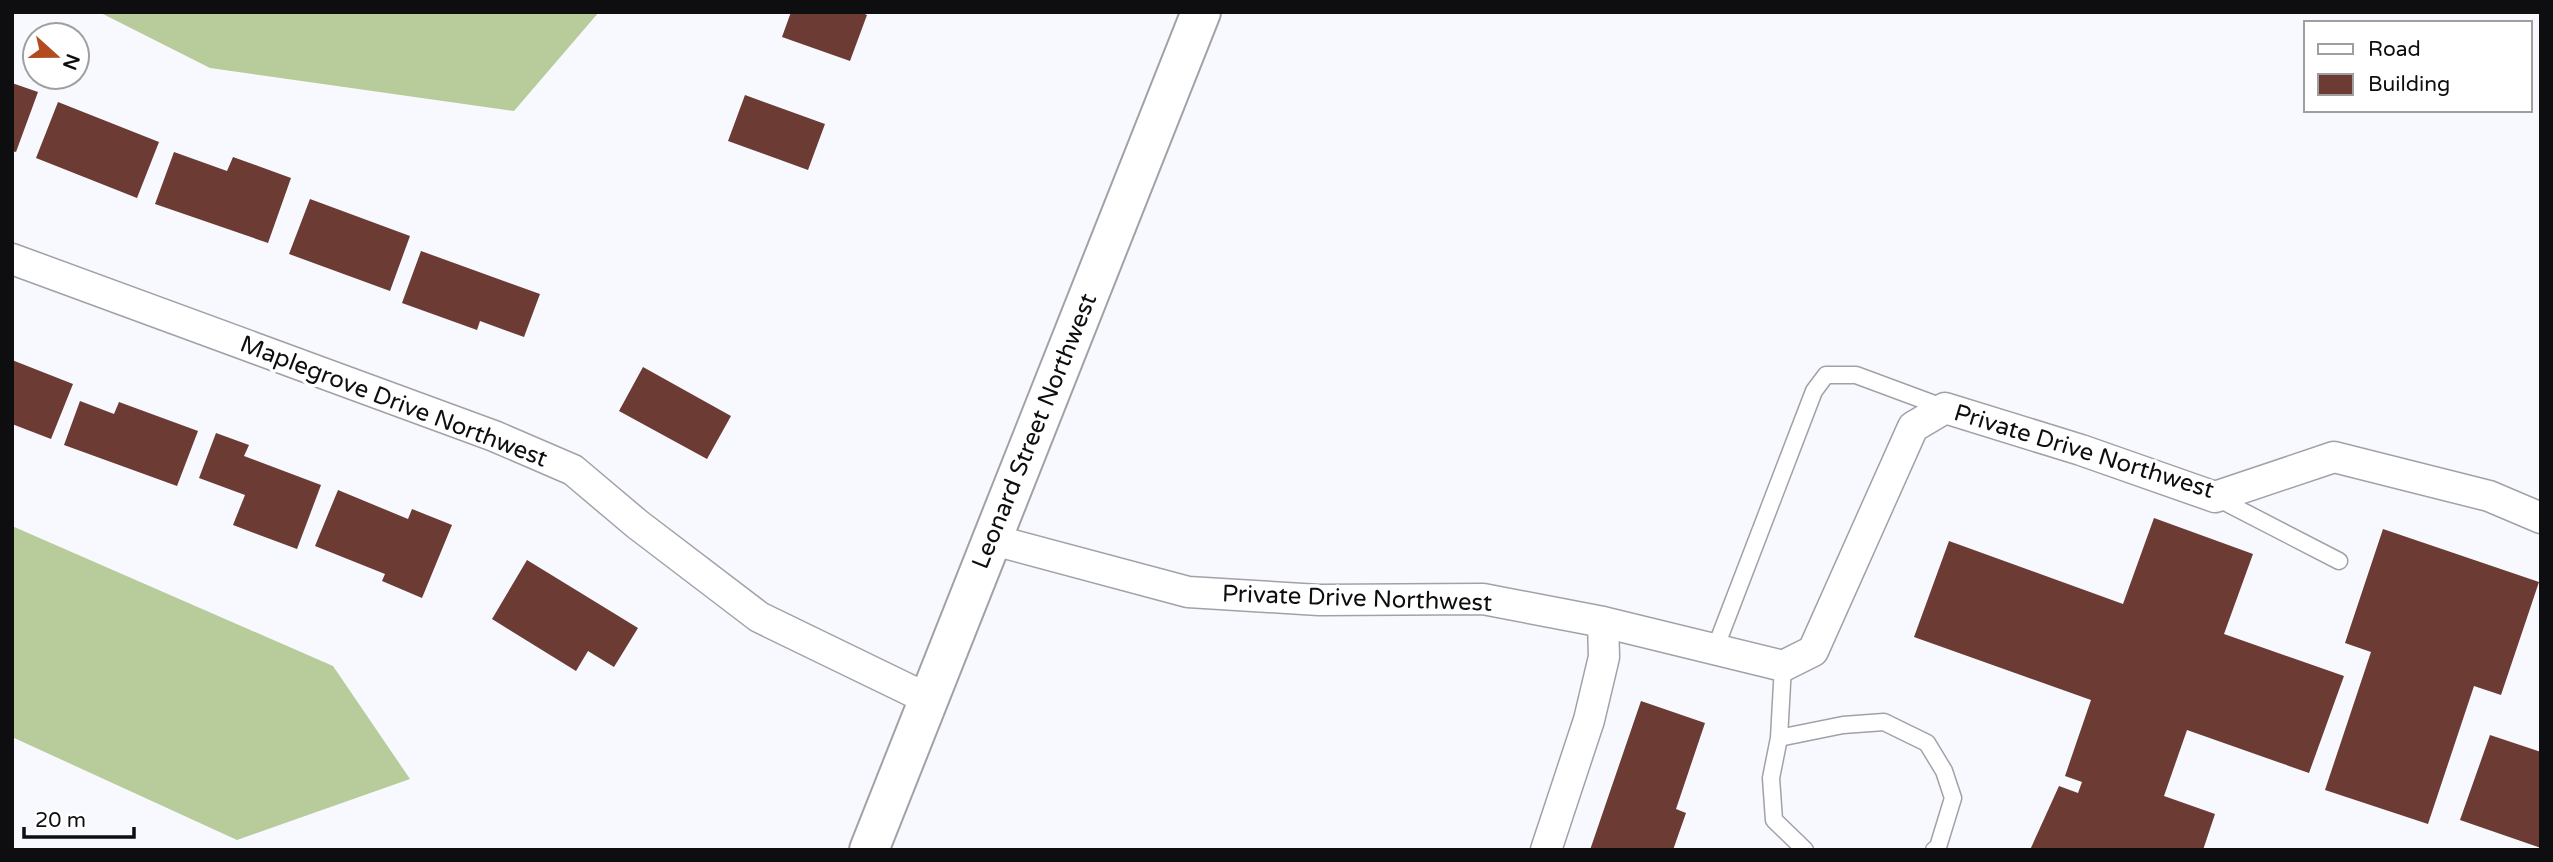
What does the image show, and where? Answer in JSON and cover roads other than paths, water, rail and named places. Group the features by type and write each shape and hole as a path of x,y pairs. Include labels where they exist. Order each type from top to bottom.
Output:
{"main road":[{"name":"Leonard Street Northwest","path":"869,850 1200,12"}],"street":[{"name":"Maplegrove Drive Northwest","path":"12,259 494,436 573,471 637,524 759,617 928,699"},
{"name":"Private Drive Northwest","path":"990,539 1188,592 1318,600 1483,599 1603,622 1783,666 1813,651 1913,427 1945,408 2081,450 2216,497 2334,457 2489,496 2541,518"},
{"path":"1546,850 1590,720 1604,657 1603,622"}],"lane":[{"path":"1715,649 1814,391 1826,375 1856,375 1945,408"},
{"path":"2216,497 2339,561"},
{"path":"1783,666 1779,738 1771,778 1774,820 1805,850"},
{"path":"1779,738 1843,724 1884,722 1927,743 1944,771 1953,798 1938,847 1934,850"}]}
